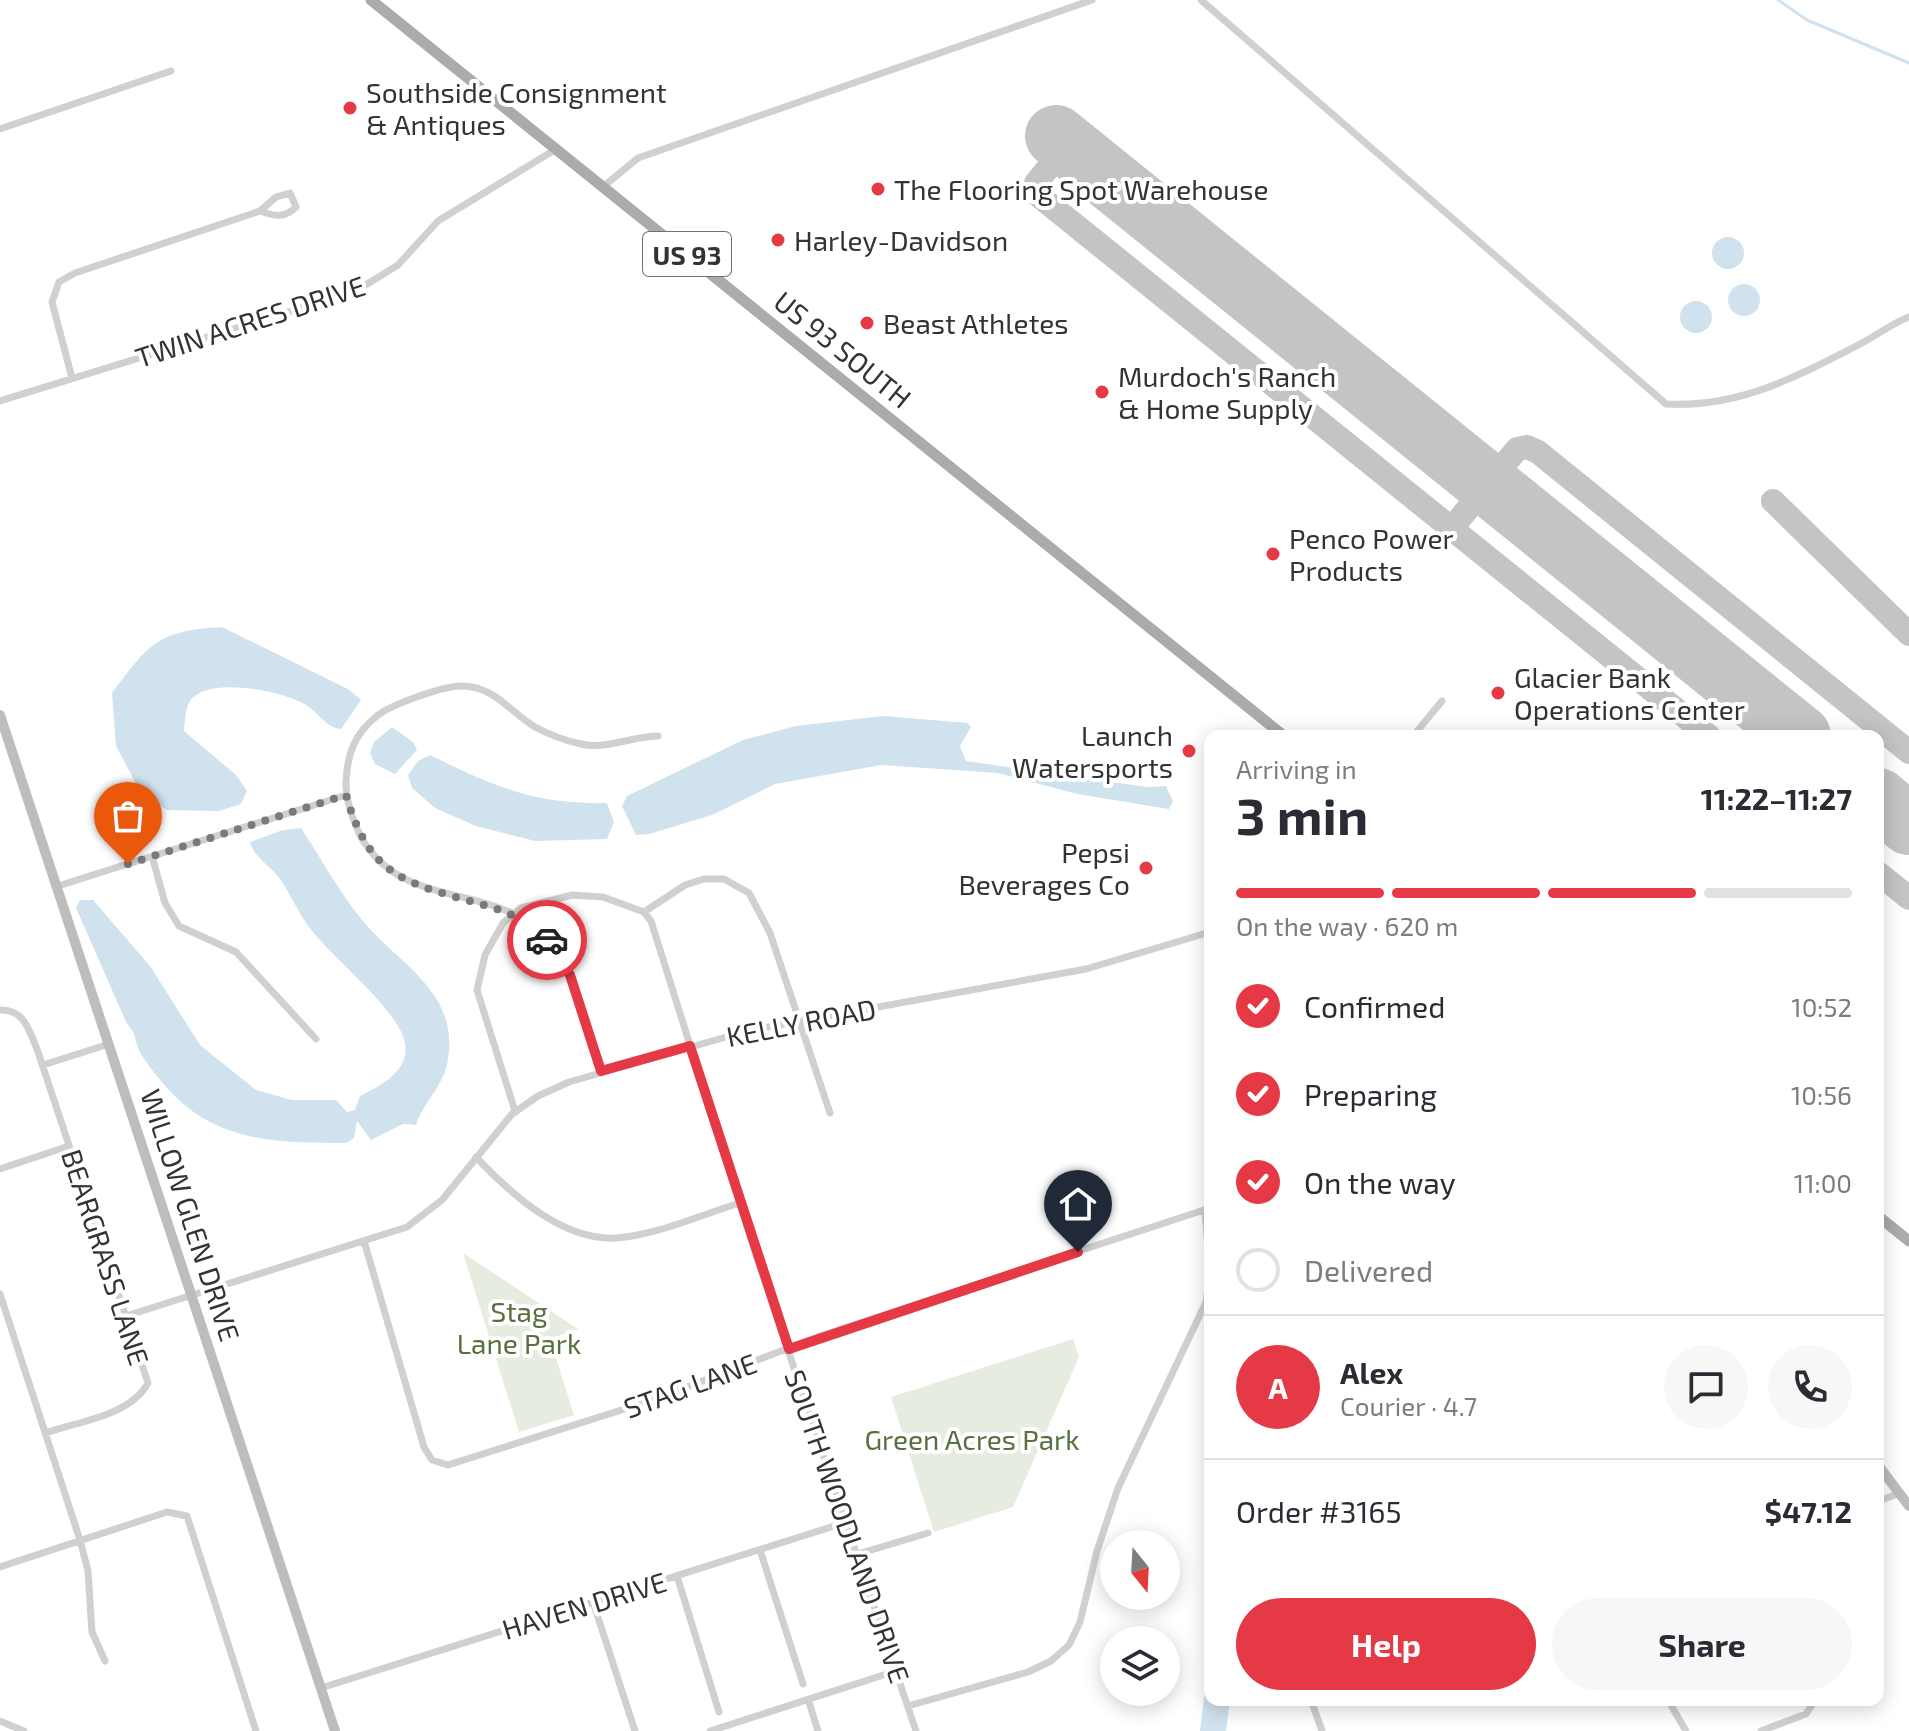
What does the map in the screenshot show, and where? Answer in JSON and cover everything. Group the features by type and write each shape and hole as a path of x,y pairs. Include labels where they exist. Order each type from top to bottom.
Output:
{"main road":[{"name":"US 93 SOUTH","path":"371,0 1277,730"},
{"name":"WILLOW GLEN DRIVE","path":"0,715 335,1731"},
{"path":"1884,1221 1909,1241"},
{"path":"1884,1471 1905,1491 1909,1506"}],"street":[{"path":"604,186 638,158 1092,0"},
{"path":"1201,0 1666,404 1724,403 1755,393 1834,358 1909,317"},
{"path":"0,129 171,71"},
{"name":"TWIN ACRES DRIVE","path":"0,401 356,291 398,265 438,221 556,149"},
{"path":"72,378 53,311 52,297 59,282 75,273 260,211 283,193 290,193 295,198 296,207 289,214 276,216 260,211"},
{"path":"601,1071 565,965 540,932 512,914 413,883 391,872 367,848 346,795 351,747 362,728 389,707 461,685 490,691 537,728 582,745 602,745 635,736 658,736"},
{"path":"1418,730 1442,701"},
{"path":"58,886 346,795"},
{"path":"152,856 165,903 179,926 236,952 316,1039"},
{"path":"515,1111 477,990 485,955 512,914 544,900 583,894 613,899 644,912 685,885 704,879 724,879 742,887 755,902 770,933 830,1113"},
{"name":"SOUTH WOODLAND DRIVE","path":"644,912 651,921 740,1203 916,1731"},
{"name":"KELLY ROAD","path":"126,1316 393,1233 419,1219 442,1200 515,1111 553,1088 690,1046 799,1021 1086,969 1204,934"},
{"name":"BEARGRASS LANE","path":"0,1010 16,1012 25,1021 43,1065 148,1383 140,1398 125,1406 46,1433"},
{"path":"43,1065 110,1044"},
{"path":"0,1169 69,1146"},
{"path":"476,1157 504,1185 544,1214 593,1237 627,1236 740,1203"},
{"name":"STAG LANE","path":"364,1241 424,1447 432,1460 439,1464 458,1463 653,1400 789,1349 1204,1210"},
{"path":"0,1294 80,1540 88,1571 92,1632 105,1661"},
{"path":"908,1706 1028,1672 1051,1661 1069,1645 1080,1622 1097,1551 1118,1488 1204,1306"},
{"path":"1884,1499 1905,1491"},
{"path":"0,1567 167,1512 187,1516 256,1731"},
{"name":"HAVEN DRIVE","path":"321,1688 847,1522"},
{"path":"858,1554 928,1533"},
{"path":"760,1550 803,1684"},
{"path":"677,1576 719,1712"},
{"path":"593,1602 635,1731"},
{"path":"710,1731 725,1729 896,1671"},
{"path":"808,1699 818,1731"},
{"path":"1313,1706 1322,1731"},
{"path":"1671,1706 1686,1731"},
{"path":"1761,1731 1806,1714 1811,1706"},
{"path":"0,1721 24,1731"}],"green space":[{"name":"Stag Lane Park","path":"463,1253 578,1329 550,1339 574,1415 519,1432"},
{"name":"Green Acres Park","path":"1073,1339 1079,1357 1013,1507 934,1532 891,1397"}],"water":[{"path":"1728,237 1739,242 1744,253 1739,264 1728,269 1717,264 1712,253 1717,242"},
{"path":"1744,284 1755,289 1760,300 1755,311 1744,316 1733,311 1728,300 1733,289"},
{"path":"1696,301 1707,306 1712,317 1707,328 1696,333 1685,328 1680,317 1685,306"},
{"path":"222,627 348,689 361,700 341,729 326,723 306,705 281,695 228,687 199,693 188,704 184,731 236,775 247,791 241,804 219,811 167,810 141,793 116,746 112,693 136,662 157,643 183,632"},
{"path":"883,716 968,723 971,727 960,746 966,761 1147,787 1166,786 1173,801 1169,809 1077,794 998,773 881,765 775,784 712,815 649,834 636,835 622,806 627,796 743,740 796,726"},
{"path":"392,727 413,742 417,750 395,774 375,764 370,753 374,742"},
{"path":"430,755 474,776 536,797 607,803 614,822 607,839 535,841 476,826 435,808 412,788 408,775 418,761"},
{"path":"301,828 362,920 423,980 444,1015 449,1035 446,1068 416,1125 403,1124 371,1140 357,1121 354,1138 346,1143 297,1142 251,1136 208,1121 188,1107 160,1080 139,1051 76,908 80,900 93,900 150,966 200,1045 256,1090 292,1100 336,1100 347,1112 355,1110 360,1096 386,1081 400,1068 406,1050 404,1039 376,997 309,927 280,879 255,853 250,842 283,830"},
{"path":"1204,1697 1204,1706 1229,1706 1226,1731 1200,1731"}],"waterway":[{"path":"1778,0 1807,20 1909,63"}],"taxiway":[{"path":"1067,145 1036,183 1039,196 1702,730"},
{"path":"1452,528 1517,449 1527,447 1538,452 1882,730"},
{"path":"1773,501 1909,634"},
{"path":"1884,732 1909,752"},
{"path":"1900,816 1909,806"},
{"path":"1884,878 1909,898"}],"runway":[{"path":"1056,136 1793,730"},
{"path":"1884,804 1909,824"}],"way so far":[{"path":"128,864 346,795 352,817 367,848 391,872 413,883 512,914 547,940"}],"place":[{"name":"Southside Consignment & Antiques","path":"350,108"},
{"name":"The Flooring Spot Warehouse","path":"878,189"},
{"name":"Harley-Davidson","path":"778,240"},
{"name":"Beast Athletes","path":"867,323"},
{"name":"Murdoch's Ranch & Home Supply","path":"1102,392"},
{"name":"Penco Power Products","path":"1273,554"},
{"name":"Glacier Bank Operations Center","path":"1498,693"},
{"name":"Launch Watersports","path":"1189,751"},
{"name":"Pepsi Beverages Co","path":"1146,868"}],"route":[{"path":"547,940 560,955 570,975 601,1071 690,1046 789,1349 820,1336 1078,1252"}]}
